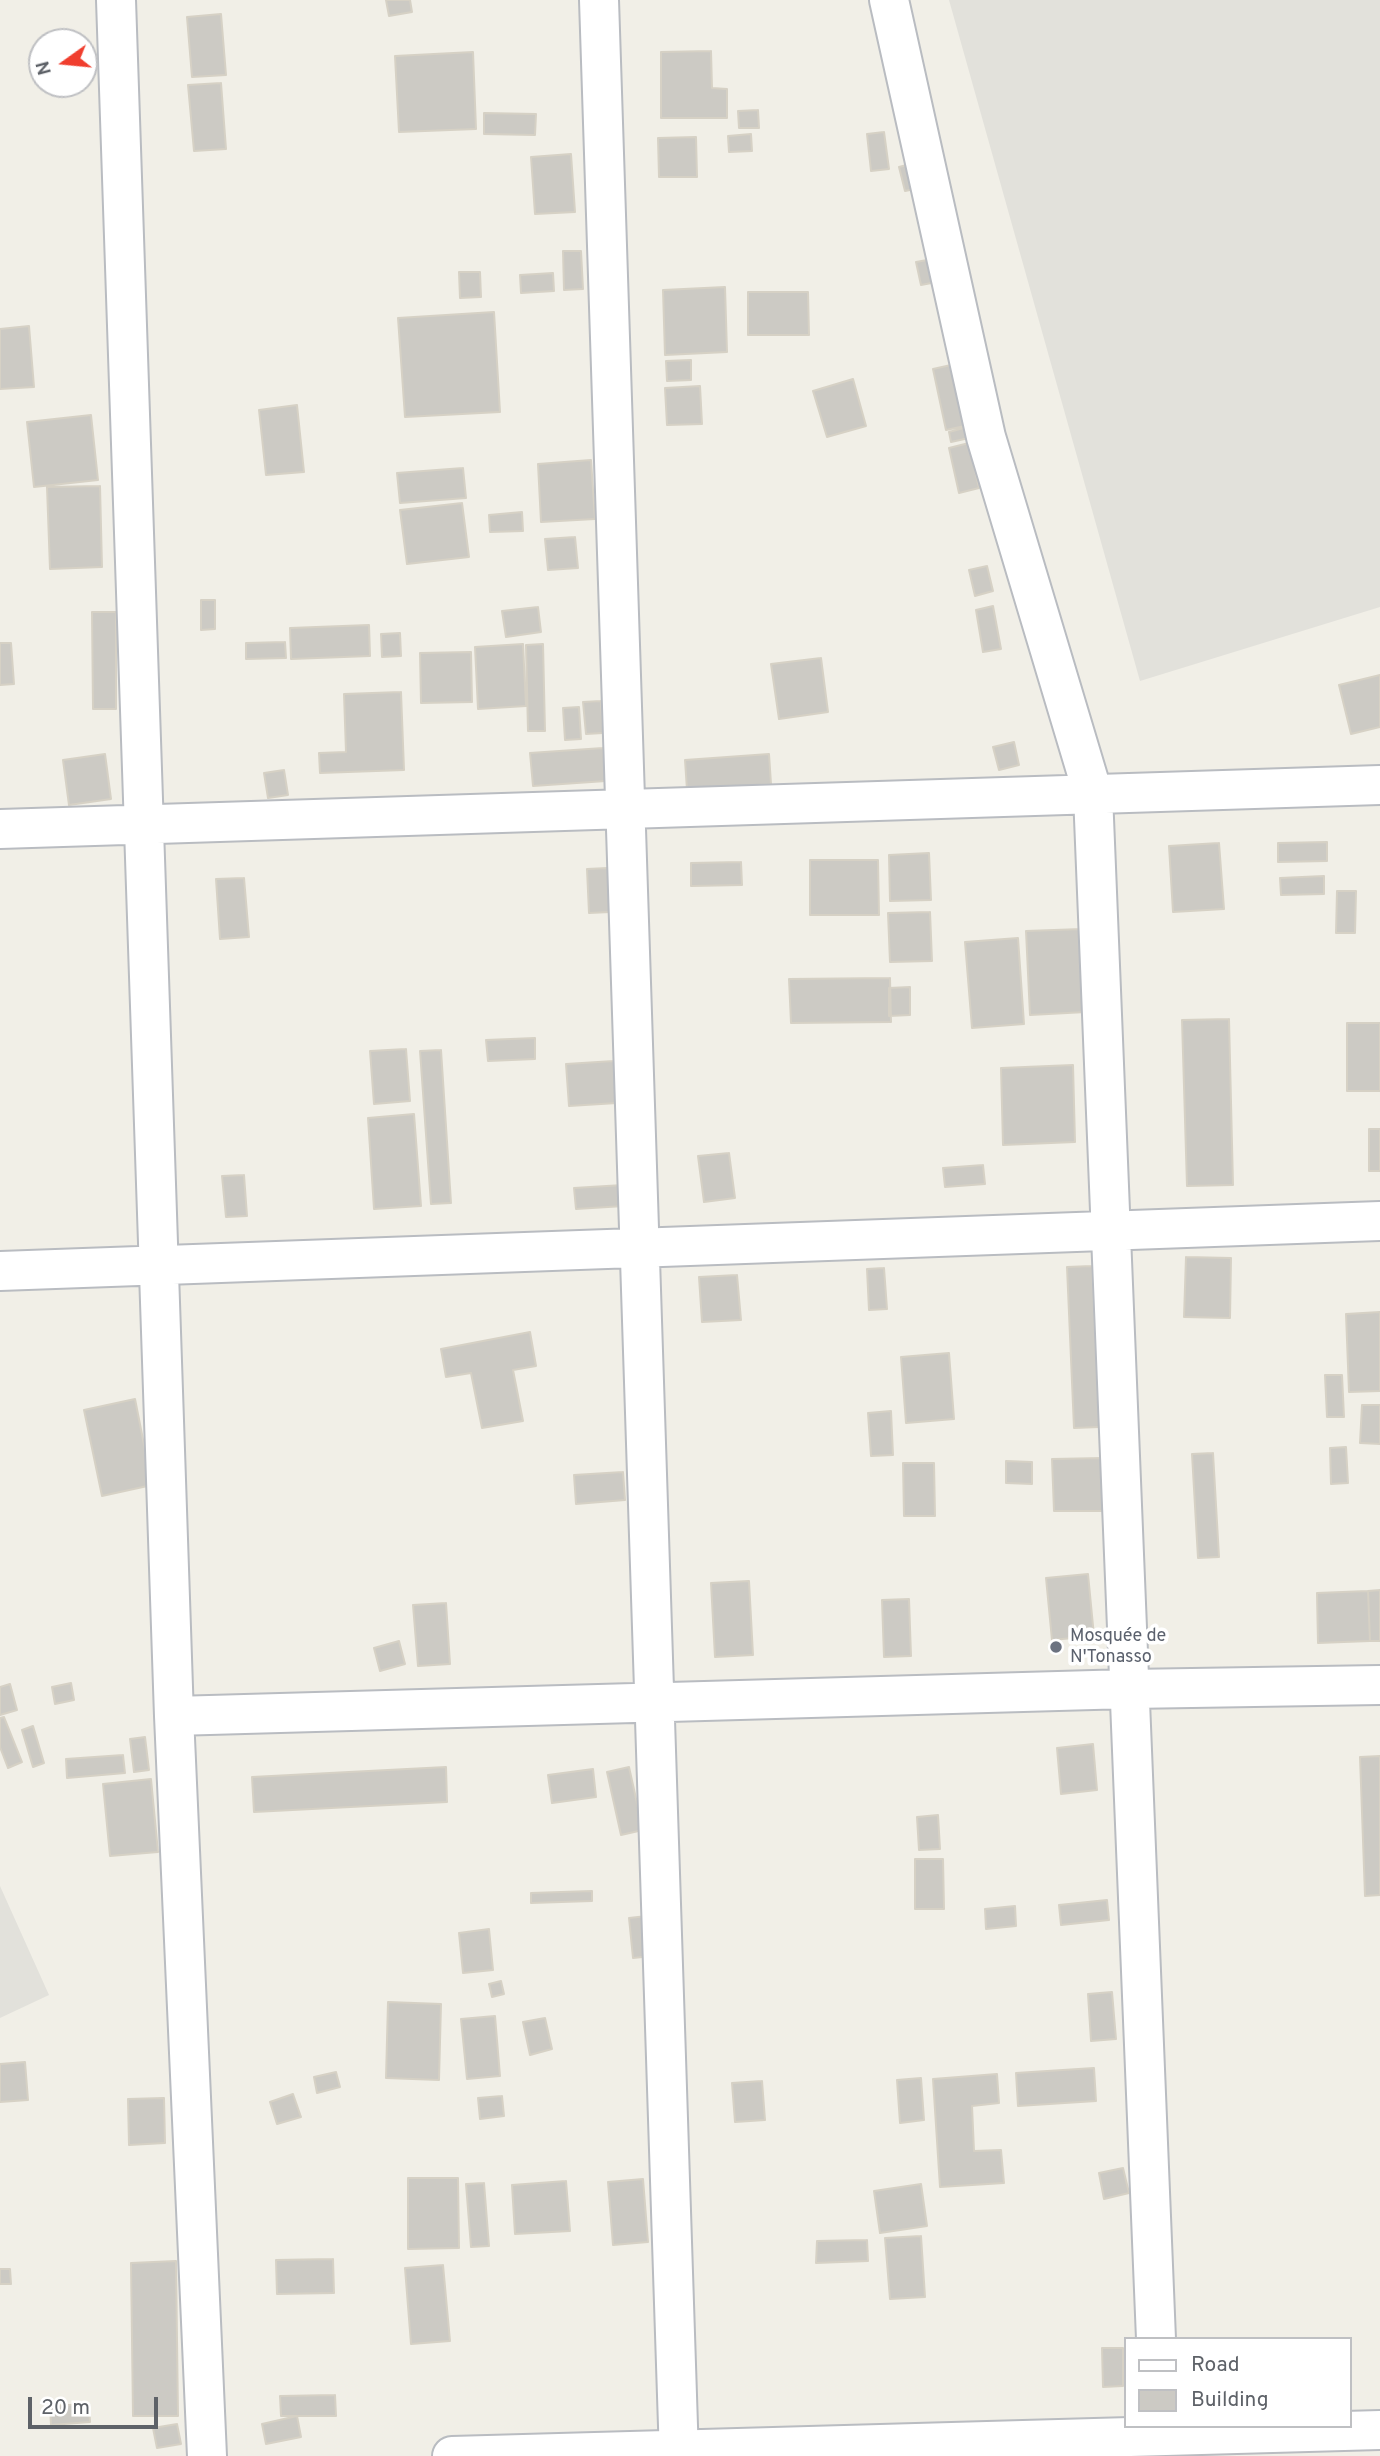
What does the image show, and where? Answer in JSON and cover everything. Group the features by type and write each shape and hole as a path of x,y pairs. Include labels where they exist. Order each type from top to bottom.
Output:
{"street":[{"path":"116,0 174,1716 207,2456"},
{"path":"599,0 679,2453"},
{"path":"889,0 986,437 1093,794 1156,2337"},
{"path":"0,829 1380,785"},
{"path":"0,1270 1380,1221"},
{"path":"174,1716 1129,1689 1380,1685"},
{"path":"452,2456 679,2453 1380,2430"}],"shaded area":[{"path":"949,0 1380,0 1380,607 1140,681"},
{"path":"0,1886 49,1995 0,2018"}],"building":[{"path":"386,0 410,0 412,12 389,16"},
{"path":"221,14 226,75 192,77 187,17"},
{"path":"711,51 712,88 727,89 727,118 661,118 661,52"},
{"path":"473,52 476,129 399,132 395,56"},
{"path":"221,83 226,149 194,151 188,85"},
{"path":"758,110 759,128 739,128 738,111"},
{"path":"484,113 536,114 535,135 484,134"},
{"path":"884,132 889,169 871,171 867,134"},
{"path":"751,134 752,151 729,152 728,136"},
{"path":"696,137 697,177 659,177 658,138"},
{"path":"571,154 575,212 535,214 531,157"},
{"path":"914,163 920,188 905,191 899,167"},
{"path":"563,251 581,251 583,289 564,290"},
{"path":"938,258 942,281 921,285 916,262"},
{"path":"459,272 480,272 481,297 460,298"},
{"path":"553,273 554,291 521,293 520,275"},
{"path":"725,287 727,352 665,355 663,290"},
{"path":"748,292 808,292 809,335 748,335"},
{"path":"494,312 500,412 405,417 398,318"},
{"path":"29,326 34,387 0,389 0,329"},
{"path":"691,360 691,380 667,381 666,361"},
{"path":"951,365 965,426 946,430 933,369"},
{"path":"853,379 866,426 827,437 813,391"},
{"path":"700,386 702,424 667,425 665,388"},
{"path":"297,405 304,472 266,475 259,410"},
{"path":"91,415 98,480 34,487 27,422"},
{"path":"967,427 969,438 951,442 949,432"},
{"path":"969,443 979,488 959,493 949,448"},
{"path":"591,460 595,519 541,522 538,464"},
{"path":"463,468 466,498 400,503 397,473"},
{"path":"100,486 102,567 50,569 47,487"},
{"path":"462,503 469,557 407,564 400,510"},
{"path":"522,512 523,531 490,532 489,515"},
{"path":"575,537 578,568 548,570 545,539"},
{"path":"987,566 993,591 975,596 969,570"},
{"path":"201,600 215,600 215,629 201,630"},
{"path":"993,606 1001,649 983,652 976,610"},
{"path":"538,607 541,632 506,637 502,611"},
{"path":"92,612 116,612 116,709 93,709"},
{"path":"369,625 370,656 291,659 290,628"},
{"path":"400,633 401,656 382,657 381,634"},
{"path":"285,642 286,658 246,659 246,643"},
{"path":"0,643 11,643 14,684 0,685"},
{"path":"523,644 526,706 478,709 475,647"},
{"path":"543,644 545,731 528,731 526,645"},
{"path":"471,652 472,702 421,703 420,653"},
{"path":"821,658 828,712 779,719 771,664"},
{"path":"1380,675 1380,727 1351,734 1339,685"},
{"path":"401,692 404,770 320,773 319,753 346,752 344,694"},
{"path":"601,701 603,733 586,734 583,702"},
{"path":"579,707 581,739 565,740 563,708"},
{"path":"1014,742 1019,765 999,770 993,747"},
{"path":"603,748 606,781 533,786 530,753"},
{"path":"105,754 111,799 69,805 63,760"},
{"path":"769,754 771,784 687,790 685,760"},
{"path":"284,770 288,795 268,798 264,773"},
{"path":"1327,842 1327,861 1278,862 1278,843"},
{"path":"1219,843 1224,909 1173,912 1169,846"},
{"path":"929,853 931,900 890,901 889,855"},
{"path":"810,860 878,860 879,915 810,915"},
{"path":"741,862 742,885 691,886 691,863"},
{"path":"608,868 610,912 589,913 587,869"},
{"path":"1324,876 1324,894 1281,895 1280,878"},
{"path":"244,878 249,937 220,939 216,879"},
{"path":"1337,891 1356,891 1355,933 1336,933"},
{"path":"930,912 932,961 890,962 888,913"},
{"path":"1082,929 1086,1012 1030,1015 1026,931"},
{"path":"1018,938 1024,1024 972,1028 965,942"},
{"path":"890,978 891,1022 791,1023 789,979"},
{"path":"910,987 910,1015 889,1016 889,988"},
{"path":"1229,1019 1233,1185 1187,1186 1182,1020"},
{"path":"1347,1023 1380,1023 1380,1091 1347,1091"},
{"path":"535,1038 535,1059 488,1061 486,1040"},
{"path":"406,1049 410,1101 374,1104 370,1051"},
{"path":"441,1050 451,1203 431,1204 420,1051"},
{"path":"614,1061 617,1103 569,1106 566,1064"},
{"path":"1073,1065 1075,1142 1003,1145 1001,1068"},
{"path":"414,1114 421,1206 374,1209 368,1118"},
{"path":"1369,1129 1380,1129 1380,1171 1369,1171"},
{"path":"729,1153 735,1198 704,1202 698,1156"},
{"path":"983,1165 985,1184 945,1187 943,1168"},
{"path":"244,1175 247,1216 226,1217 222,1176"},
{"path":"623,1185 624,1206 576,1209 574,1188"},
{"path":"1186,1257 1231,1258 1230,1318 1184,1317"},
{"path":"1092,1266 1099,1427 1074,1428 1067,1267"},
{"path":"884,1268 887,1309 869,1310 867,1269"},
{"path":"737,1275 741,1320 702,1322 699,1277"},
{"path":"1380,1312 1380,1391 1349,1392 1346,1314"},
{"path":"530,1332 536,1366 513,1370 523,1421 482,1428 471,1373 446,1377 441,1349"},
{"path":"949,1353 954,1419 906,1423 901,1357"},
{"path":"1325,1375 1342,1375 1344,1417 1327,1417"},
{"path":"135,1399 152,1485 102,1496 84,1410"},
{"path":"1362,1405 1380,1405 1380,1444 1360,1443"},
{"path":"891,1411 893,1455 871,1456 868,1413"},
{"path":"1346,1447 1348,1483 1331,1484 1330,1448"},
{"path":"1213,1453 1219,1557 1198,1558 1192,1454"},
{"path":"1104,1458 1105,1511 1054,1511 1052,1459"},
{"path":"1006,1461 1032,1462 1032,1484 1006,1483"},
{"path":"903,1463 934,1463 935,1516 904,1516"},
{"path":"623,1472 625,1500 576,1504 574,1475"},
{"path":"1088,1574 1094,1636 1052,1640 1046,1578"},
{"path":"749,1581 753,1655 715,1657 711,1583"},
{"path":"1380,1590 1380,1641 1370,1641 1368,1591"},
{"path":"1368,1591 1370,1641 1318,1643 1317,1593"},
{"path":"909,1599 911,1656 884,1657 882,1600"},
{"path":"446,1603 450,1664 418,1666 413,1605"},
{"path":"399,1641 405,1664 380,1671 374,1648"},
{"path":"71,1683 74,1700 55,1704 52,1687"},
{"path":"10,1684 17,1710 0,1715 0,1687"},
{"path":"4,1717 22,1762 8,1768 0,1747 0,1718"},
{"path":"33,1726 44,1763 33,1767 22,1730"},
{"path":"145,1737 149,1770 134,1772 130,1739"},
{"path":"1093,1744 1097,1790 1061,1794 1057,1748"},
{"path":"123,1755 125,1773 67,1778 66,1759"},
{"path":"1380,1756 1380,1895 1365,1896 1360,1757"},
{"path":"446,1767 447,1802 254,1812 252,1777"},
{"path":"629,1767 643,1830 621,1835 607,1772"},
{"path":"593,1769 596,1797 552,1803 548,1775"},
{"path":"151,1779 158,1852 110,1856 103,1784"},
{"path":"938,1815 940,1849 919,1850 917,1817"},
{"path":"915,1859 943,1859 944,1909 915,1909"},
{"path":"592,1891 592,1901 531,1903 531,1893"},
{"path":"1107,1900 1109,1920 1061,1925 1059,1905"},
{"path":"1015,1906 1016,1926 986,1929 985,1909"},
{"path":"647,1916 652,1956 633,1958 629,1918"},
{"path":"489,1929 493,1970 463,1973 459,1933"},
{"path":"501,1981 504,1994 492,1997 489,1984"},
{"path":"1112,1992 1116,2039 1091,2041 1088,1994"},
{"path":"388,2002 441,2004 439,2080 386,2078"},
{"path":"495,2016 500,2076 467,2079 461,2019"},
{"path":"545,2018 552,2049 530,2055 523,2022"},
{"path":"25,2062 28,2100 0,2102 0,2064"},
{"path":"1094,2068 1096,2101 1018,2106 1016,2073"},
{"path":"336,2072 340,2087 317,2093 314,2077"},
{"path":"997,2074 999,2103 972,2106 974,2151 1001,2150 1004,2183 940,2187 933,2079"},
{"path":"921,2078 924,2120 900,2123 897,2080"},
{"path":"762,2081 765,2120 735,2122 732,2083"},
{"path":"293,2094 301,2117 277,2124 270,2102"},
{"path":"502,2096 504,2116 480,2119 478,2098"},
{"path":"164,2098 165,2143 129,2145 128,2099"},
{"path":"1123,2168 1129,2193 1104,2199 1099,2173"},
{"path":"408,2178 458,2178 459,2248 408,2249"},
{"path":"643,2179 648,2242 613,2245 608,2182"},
{"path":"566,2181 570,2231 515,2234 512,2185"},
{"path":"484,2183 489,2246 471,2247 466,2184"},
{"path":"921,2184 927,2226 880,2233 874,2191"},
{"path":"921,2236 925,2297 890,2299 885,2238"},
{"path":"867,2240 868,2261 816,2263 817,2241"},
{"path":"333,2259 334,2293 277,2294 276,2260"},
{"path":"176,2261 178,2416 133,2416 131,2263"},
{"path":"443,2265 450,2341 411,2344 405,2268"},
{"path":"0,2269 10,2269 11,2284 0,2284"},
{"path":"1102,2348 1123,2348 1123,2386 1103,2387"},
{"path":"335,2395 336,2416 281,2416 280,2396"},
{"path":"89,2404 90,2422 51,2425 50,2406"},
{"path":"297,2416 301,2437 266,2444 262,2424"},
{"path":"177,2424 181,2444 157,2448 153,2428"}],"place":[{"name":"Mosquée de N'Tonasso","path":"1056,1647"}]}
